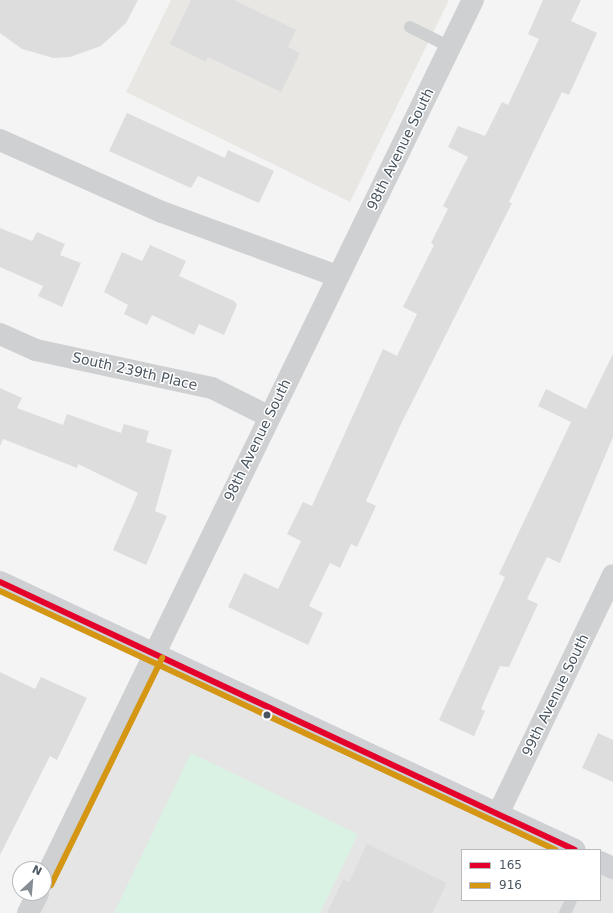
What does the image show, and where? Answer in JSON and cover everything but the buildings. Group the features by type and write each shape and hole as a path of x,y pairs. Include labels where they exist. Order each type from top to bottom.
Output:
{"main road":[{"path":"0,582 573,849"},
{"path":"601,862 613,868"}],"street":[{"name":"98th Avenue South","path":"52,865 155,654 268,416 473,0"},
{"path":"0,140 162,212 337,276"},
{"name":"South 239th Place","path":"0,334 36,350 212,388 268,416"},
{"name":"99th Avenue South","path":"498,814 613,575"},
{"path":"28,913 34,901"}],"lane":[{"path":"410,27 450,47"},
{"path":"565,913 571,901"}],"shaded area":[{"path":"171,0 449,0 350,202 126,92"},
{"path":"155,654 572,849 461,849 461,901 601,901 601,862 613,868 613,913 28,913 34,901 52,901 52,864"}],"green space":[{"path":"191,753 358,834 320,913 114,913"}],"transit line":[{"name":"165","path":"0,582 573,849"},
{"name":"916","path":"0,591 554,849"},
{"name":"916","path":"52,883 162,658"}]}
